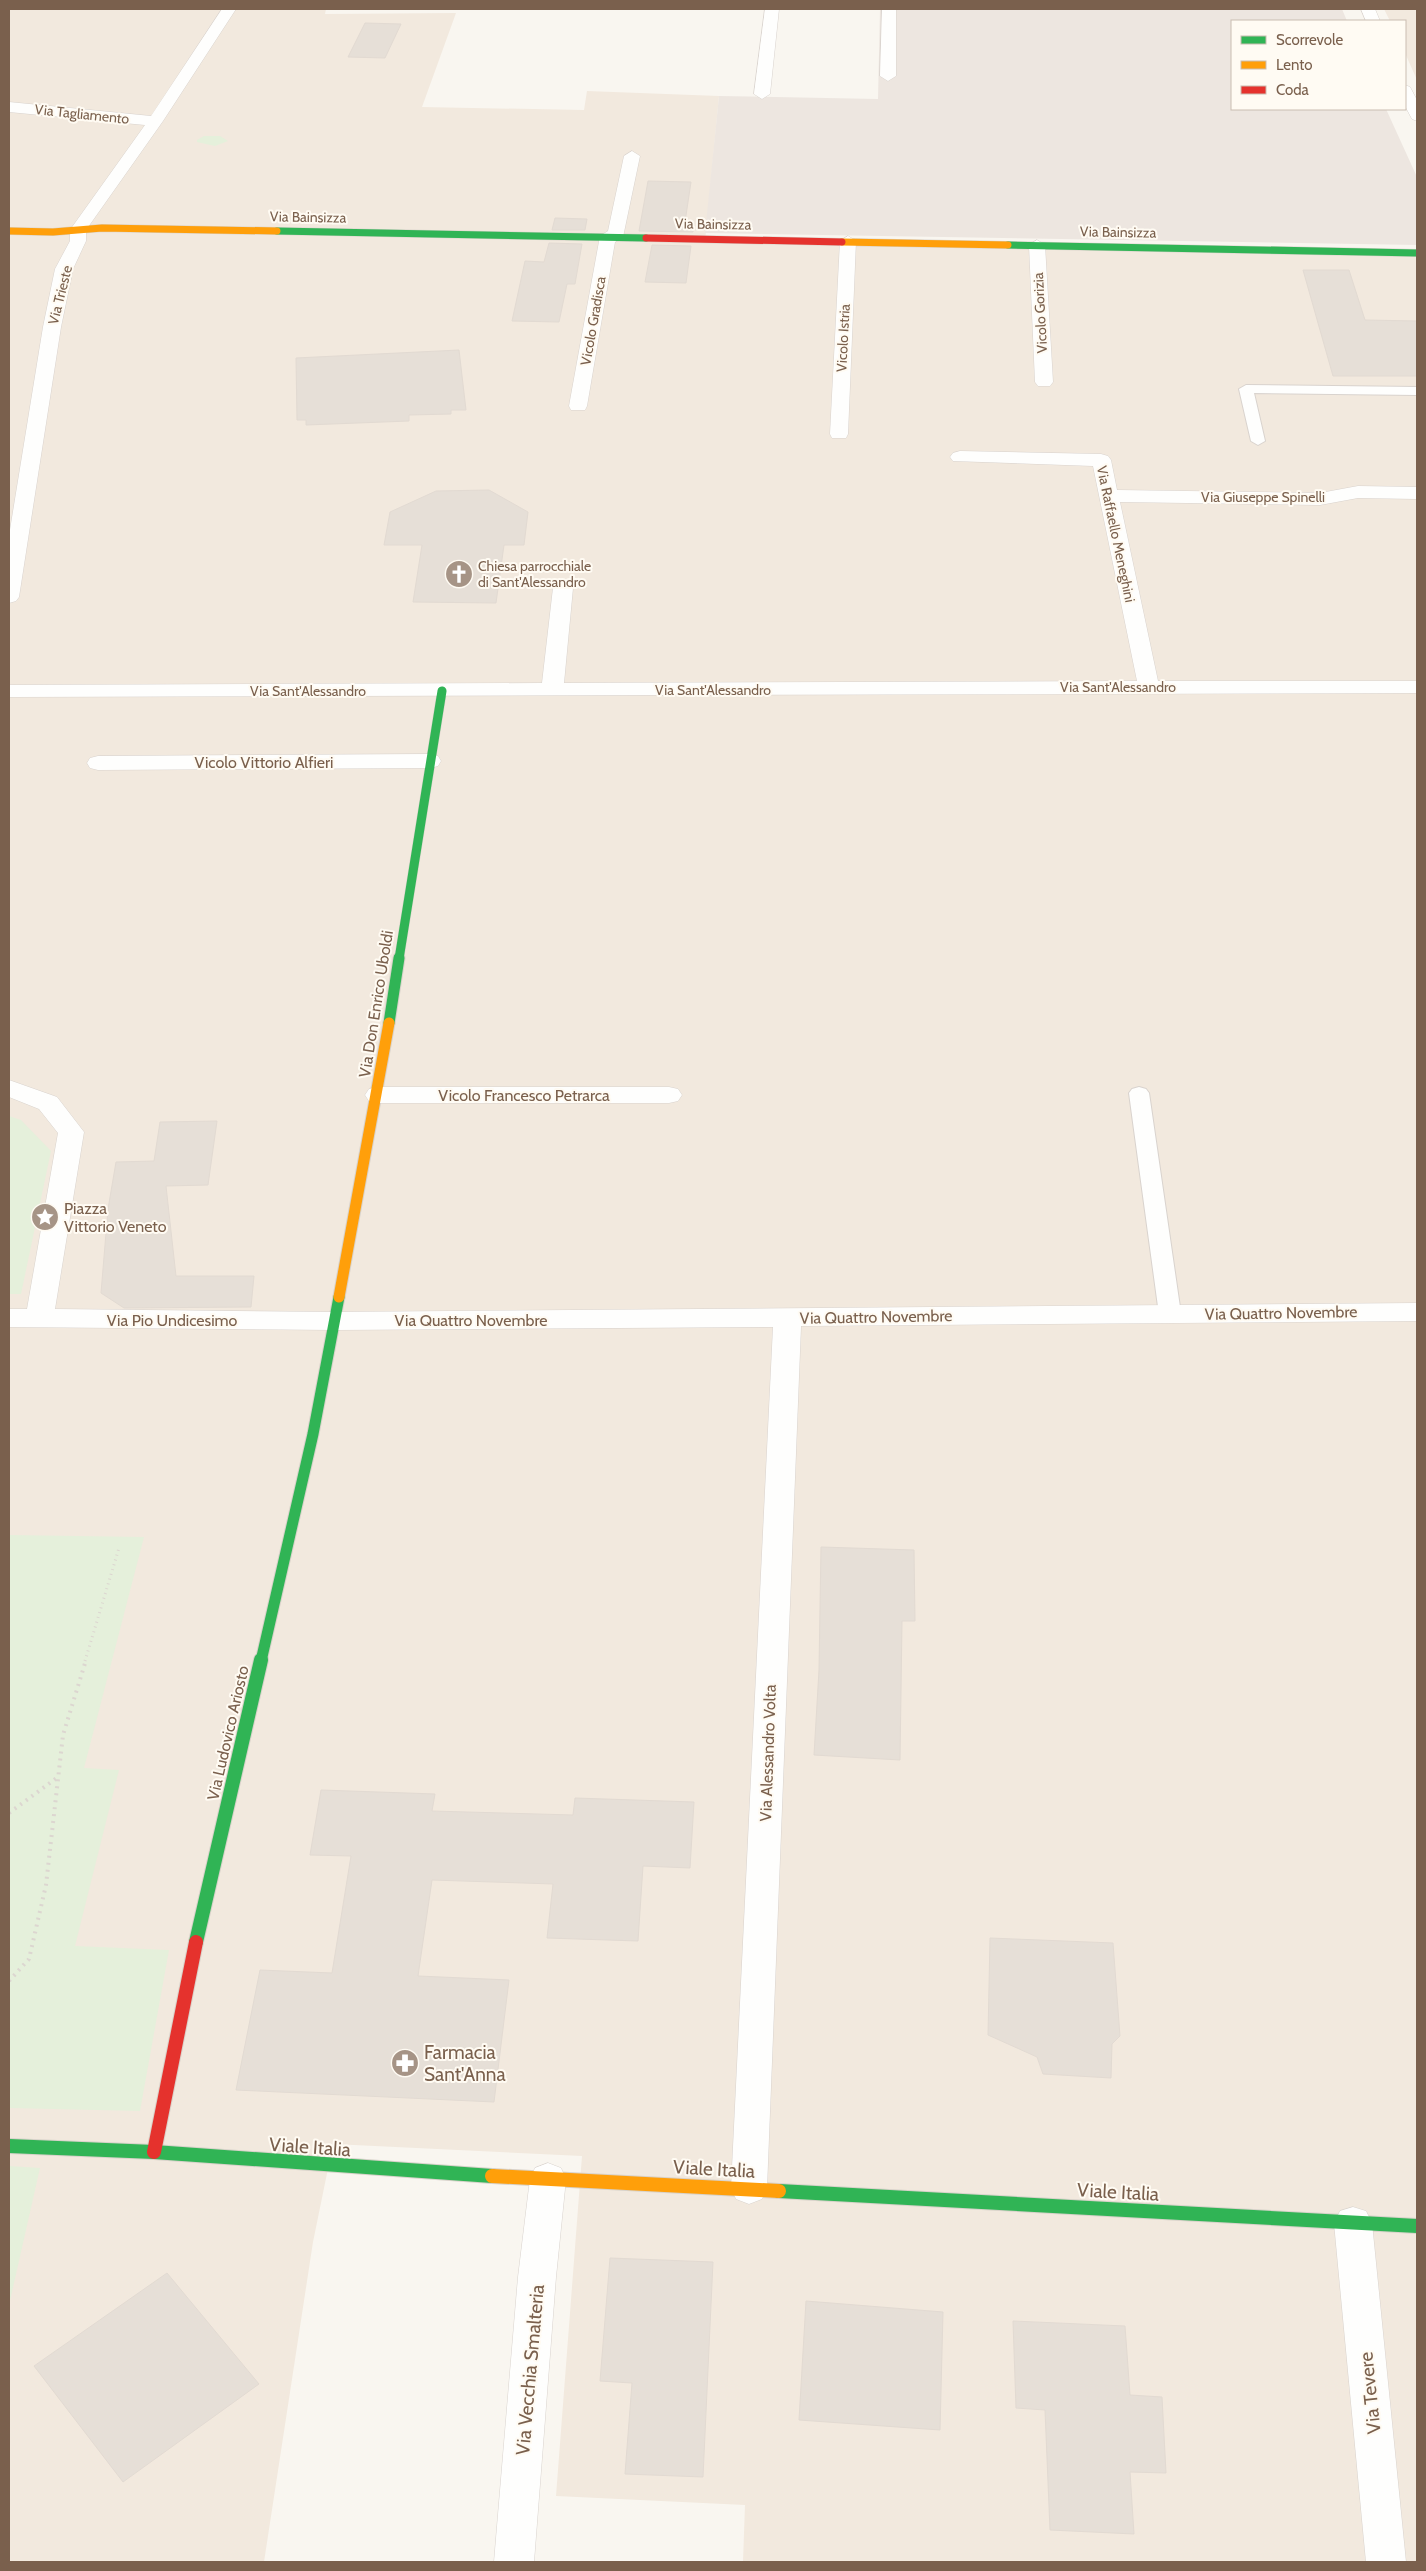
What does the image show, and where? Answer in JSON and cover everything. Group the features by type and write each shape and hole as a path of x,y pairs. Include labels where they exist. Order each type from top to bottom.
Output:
{"street":[{"name":"Via Trieste","path":"9,597 52,327 64,269 78,241 78,230 155,121 229,9"},
{"path":"762,94 772,9"},
{"path":"888,76 889,9"},
{"path":"1406,92 1415,109"},
{"name":"Via Tagliamento","path":"9,107 155,121"},
{"name":"Vicolo Gradisca","path":"578,406 612,237 632,156"},
{"name":"Via Bainsizza","path":"9,231 102,228 1417,253"},
{"name":"Vicolo Istria","path":"838,434 848,241"},
{"name":"Vicolo Gorizia","path":"1037,245 1044,382"},
{"name":"Via Raffaello Meneghini","path":"960,457 1101,460 1148,687"},
{"name":"Via Giuseppe Spinelli","path":"1109,496 1320,499 1358,492 1417,493"},
{"path":"552,690 563,588"},
{"name":"Via Sant'Alessandro","path":"9,691 1417,687"},
{"name":"Via Don Enrico Uboldi","path":"335,1321 378,1095 442,691"},
{"name":"Vicolo Vittorio Alfieri","path":"98,763 430,761"},
{"path":"9,1088 48,1103 70,1132 38,1319"},
{"name":"Vicolo Francesco Petrarca","path":"378,1095 670,1095"},
{"name":"Via Quattro Novembre","path":"335,1321 1417,1312"},
{"name":"Via Pio Undicesimo","path":"9,1318 335,1321"},
{"name":"Via Alessandro Volta","path":"749,2188 787,1318"},
{"name":"Via Ludovico Ariosto","path":"154,2152 197,1938 313,1434 335,1321"},
{"name":"Viale Italia","path":"9,2146 154,2152 229,2159 548,2179 749,2188 1417,2226"},
{"name":"Via Vecchia Smalteria","path":"514,2562 548,2179"},
{"name":"Via Tevere","path":"1354,2223 1386,2562"}],"lane":[{"path":"1258,441 1246,389 1417,391"},
{"path":"1139,1093 1170,1314"}],"path":[{"path":"9,1981 29,1959 46,1885 63,1735 119,1548"},
{"path":"9,1813 58,1776"}],"shaded area":[{"path":"9,9 326,9 325,14 456,13 422,107 584,110 587,91 719,96 705,242 1417,254 1417,2562 743,2562 745,2505 556,2496 582,2156 333,2144 313,2242 264,2562 9,2562"},
{"path":"880,9 1342,9 1347,20 1231,20 1231,110 1386,110 1417,177 1417,245 705,233 719,96 878,99"},
{"path":"1384,9 1417,9 1417,80 1406,55 1406,20 1390,20"}],"green space":[{"path":"204,136 220,136 228,141 215,146 197,142 197,140"},
{"path":"9,1116 21,1120 51,1151 21,1294 9,1294"},
{"path":"9,1535 144,1537 84,1768 119,1770 75,1946 169,1950 140,2111 9,2108"},
{"path":"9,2166 40,2168 9,2305"}],"building":[{"path":"365,23 401,24 385,58 348,57"},
{"path":"648,181 691,182 685,222 694,223 693,232 639,231"},
{"path":"555,218 587,219 585,230 552,230"},
{"path":"549,243 582,244 575,284 567,284 559,322 512,321 525,261 544,262"},
{"path":"652,245 691,246 686,283 645,282"},
{"path":"1303,270 1349,270 1365,320 1417,321 1417,376 1333,376"},
{"path":"459,350 466,410 451,410 451,414 409,415 409,421 306,425 306,420 297,420 296,358"},
{"name":"Chiesa parrocchiale di Sant'Alessandro","path":"489,490 528,512 524,545 504,545 496,603 413,602 422,545 384,545 390,512 436,491"},
{"path":"217,1121 208,1185 166,1186 176,1276 254,1276 251,1307 124,1308 101,1293 108,1209 116,1162 154,1161 160,1122"},
{"path":"821,1547 914,1550 915,1621 902,1621 900,1760 814,1755 819,1670"},
{"path":"321,1790 435,1794 432,1811 573,1815 575,1798 694,1802 690,1868 643,1866 638,1941 547,1938 553,1884 432,1880 418,1976 509,1980 494,2102 236,2090 260,1970 332,1973 351,1856 310,1855"},
{"path":"990,1938 1113,1943 1120,2036 1112,2044 1111,2078 1043,2074 1037,2057 988,2035"},
{"path":"610,2258 713,2262 703,2477 625,2474 632,2383 600,2381"},
{"path":"167,2273 259,2384 123,2482 34,2366"},
{"path":"806,2301 943,2312 940,2430 799,2420"},
{"path":"1013,2321 1125,2326 1130,2395 1162,2397 1166,2473 1130,2472 1134,2534 1050,2530 1045,2410 1016,2408"}],"traffic: fast":[{"path":"277,231 646,238"},
{"path":"1008,245 1417,253"},
{"path":"389,1023 442,691"},
{"path":"196,1942 313,1434 339,1297"},
{"path":"9,2146 154,2152 492,2176"},
{"path":"779,2191 1417,2226"}],"traffic: slow":[{"path":"9,231 53,232 102,228 277,231"},
{"path":"842,242 1008,245"},
{"path":"339,1297 389,1023"},
{"path":"492,2176 779,2191"}],"traffic: jam":[{"path":"646,238 842,242"},
{"path":"154,2152 196,1942"}],"place":[{"name":"Chiesa parrocchiale di Sant'Alessandro","path":"459,574"},
{"name":"Piazza Vittorio Veneto","path":"45,1217"},
{"name":"Farmacia Sant'Anna","path":"405,2063"}]}
